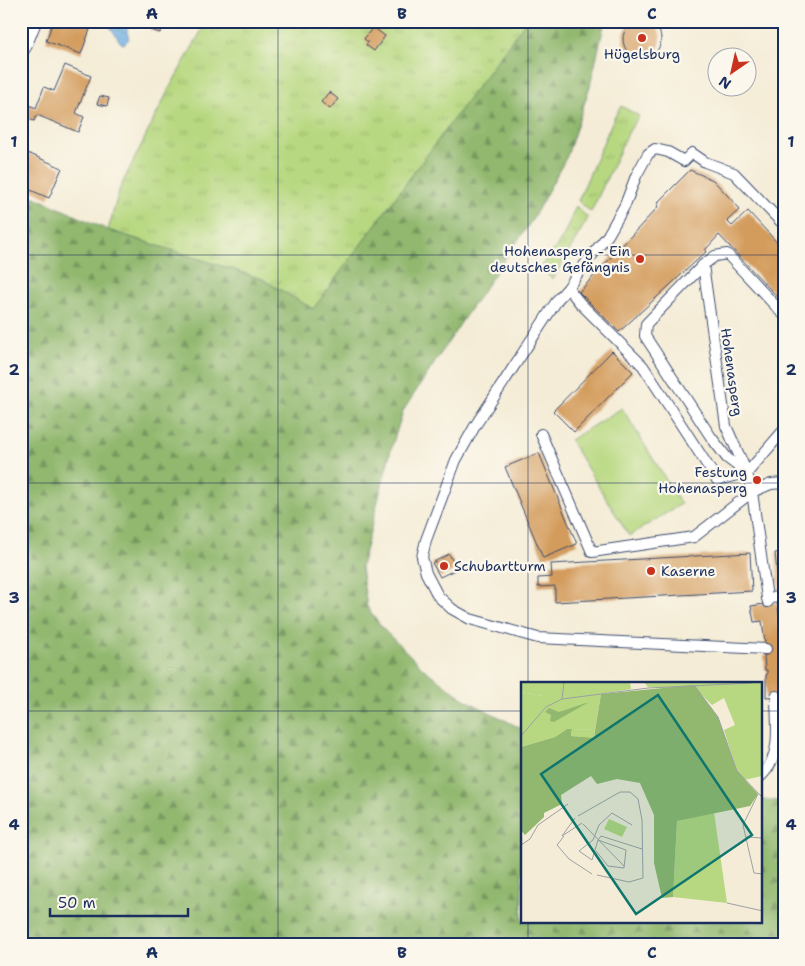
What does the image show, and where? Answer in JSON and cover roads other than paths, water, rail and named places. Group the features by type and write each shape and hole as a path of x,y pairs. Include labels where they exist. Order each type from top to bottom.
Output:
{"street":[{"path":"21,46 31,21"}],"lane":[{"path":"766,648 538,638 476,621 452,608 438,596 426,574 422,558 426,540 456,460 475,426 558,298 568,288 608,235 625,205 636,176 648,154 655,149 668,152 684,161 692,153 704,162 734,173 784,225"},
{"path":"747,473 727,458 716,444 645,336 646,324 703,265 715,256 727,254 784,315"},
{"name":"Hohenasperg","path":"703,265 726,426 747,473 752,492 768,600 784,597"},
{"path":"568,288 580,303 643,366 717,480 747,473 784,430"},
{"path":"541,434 592,552 694,537 752,492 771,484 784,483"},
{"path":"762,775 769,769 778,746 776,696"}],"water":[{"path":"103,21 129,21 127,30 129,39 124,44 121,43 109,25"}],"place":[{"name":"Hügelsburg","path":"642,38"},
{"name":"Hohenasperg - Ein deutsches Gefängnis","path":"640,259"},
{"name":"Festung Hohenasperg","path":"757,480"},
{"name":"Schubartturm","path":"444,566"},
{"name":"Kaserne","path":"651,571"}]}
